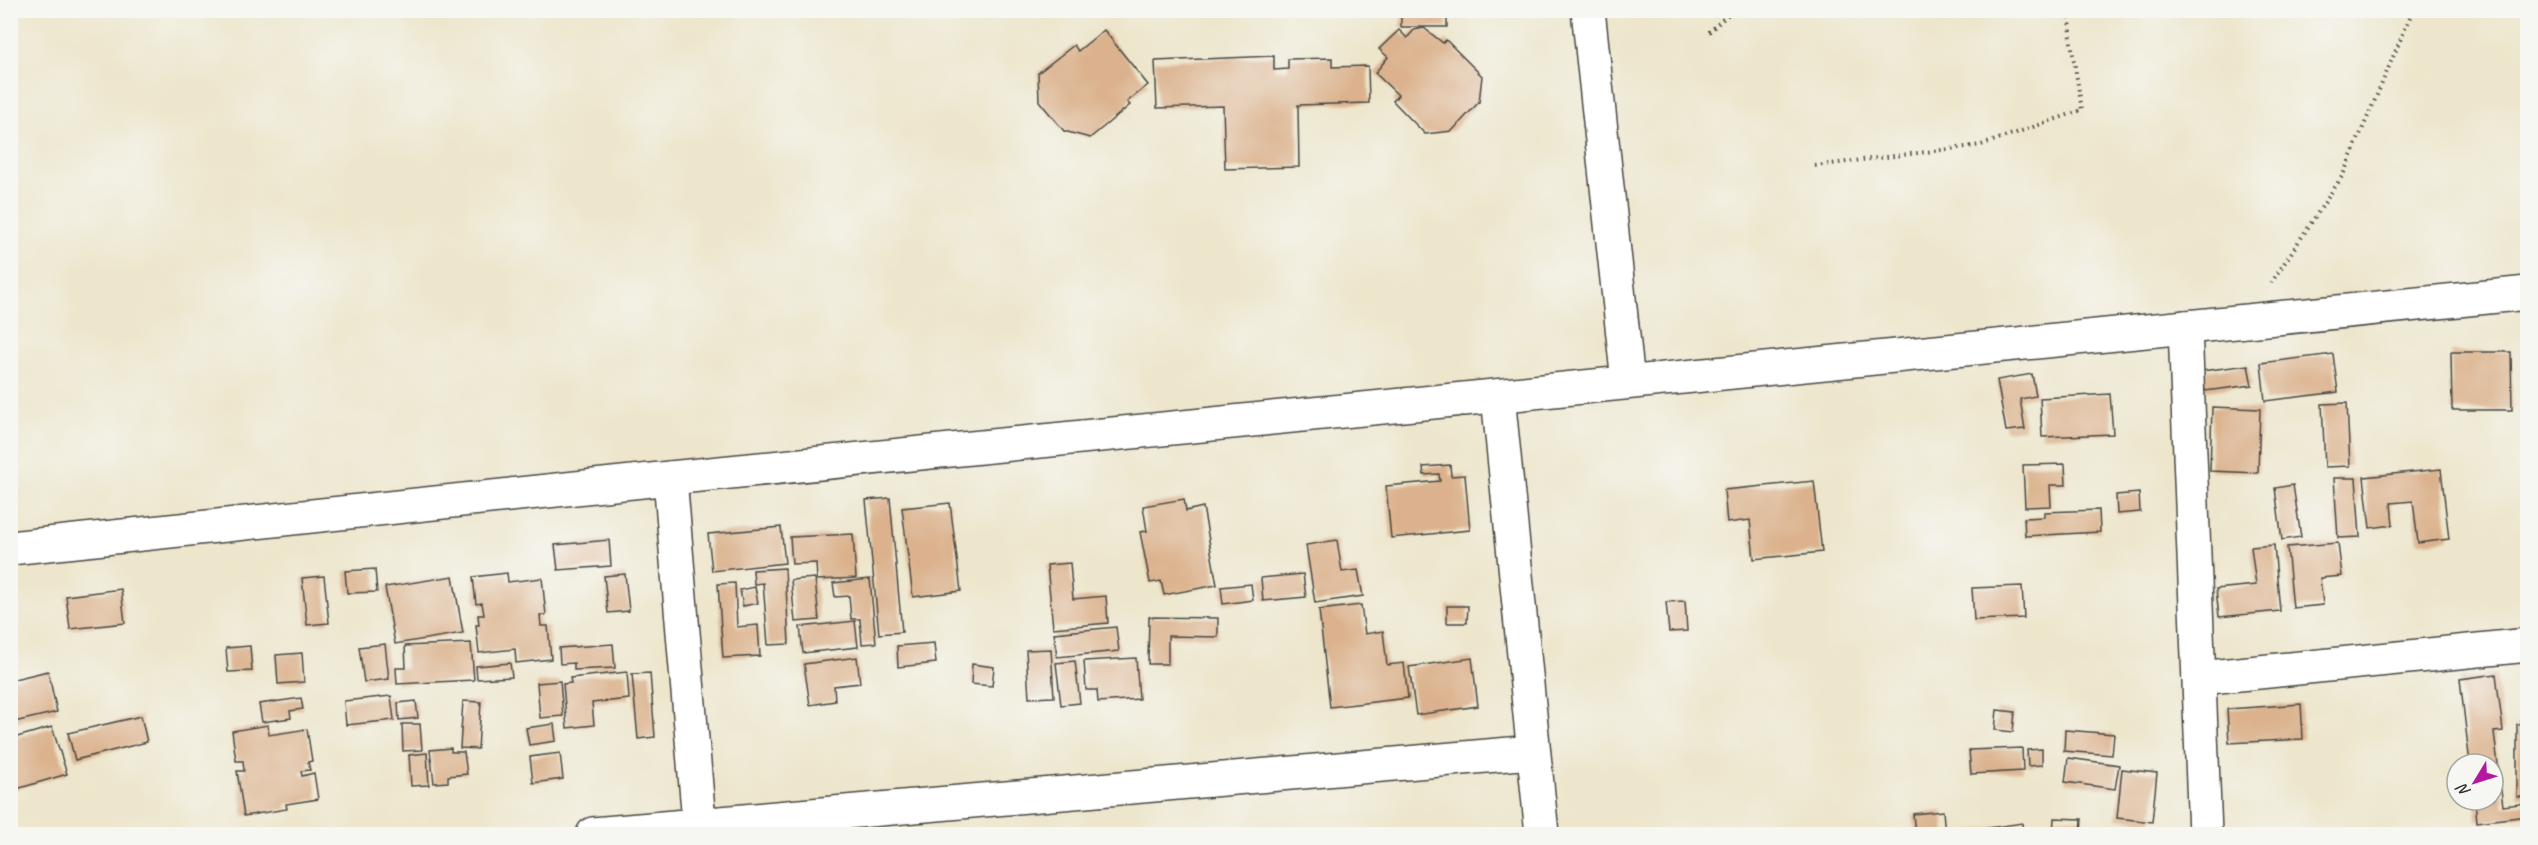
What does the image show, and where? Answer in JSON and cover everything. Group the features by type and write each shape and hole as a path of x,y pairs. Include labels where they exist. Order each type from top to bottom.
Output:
{"street":[{"path":"1588,10 1628,382"},
{"path":"10,548 670,478 2528,293"},
{"path":"2185,327 2205,834"},
{"path":"1498,396 1542,834"},
{"path":"670,478 700,830"},
{"path":"2199,678 2528,645"},
{"path":"593,834 700,830 1533,752"}],"path":[{"path":"1709,32 1733,10"},
{"path":"1815,166 1981,145 2082,110 2071,42 2071,12 2047,10"},
{"path":"2245,321 2343,175 2413,10"}],"building":[{"path":"1401,10 1447,10 1447,27 1401,27"},
{"path":"1424,28 1443,43 1446,40 1482,76 1479,102 1452,131 1425,134 1393,101 1398,95 1375,73 1388,57 1379,49 1399,30 1407,38 1414,30"},
{"path":"1104,30 1148,85 1127,102 1130,105 1090,138 1064,131 1039,101 1038,73 1074,45 1078,51"},
{"path":"1274,56 1274,70 1288,69 1288,59 1332,58 1332,67 1368,66 1369,103 1298,105 1299,167 1225,169 1223,106 1157,108 1155,61"},
{"path":"2451,352 2511,352 2512,410 2452,410"},
{"path":"2333,354 2338,392 2265,401 2261,363"},
{"path":"2248,365 2252,385 2205,391 2202,371"},
{"path":"2032,374 2036,396 2020,399 2025,429 2006,431 1997,380"},
{"path":"2110,394 2113,434 2042,437 2040,398"},
{"path":"2347,403 2350,466 2325,467 2322,404"},
{"path":"2212,407 2260,409 2258,473 2210,471"},
{"path":"2065,464 2066,485 2050,485 2051,506 2025,507 2023,465"},
{"path":"1450,465 1451,476 1465,475 1470,530 1391,538 1386,486 1440,481 1439,474 1424,475 1423,467"},
{"path":"2441,469 2449,539 2418,543 2413,501 2391,503 2393,525 2370,528 2364,477"},
{"path":"2334,478 2356,478 2360,537 2338,538"},
{"path":"1814,481 1822,552 1754,559 1750,520 1727,523 1724,490"},
{"path":"2293,485 2301,537 2282,540 2275,488"},
{"path":"2139,493 2140,512 2117,514 2116,495"},
{"path":"890,498 902,632 879,634 866,500"},
{"path":"1184,499 1186,511 1203,507 1217,585 1164,595 1161,581 1150,583 1140,532 1147,531 1143,506"},
{"path":"950,503 961,591 913,597 902,508"},
{"path":"2099,510 2100,532 2025,536 2024,518 2044,517 2044,512"},
{"path":"781,527 785,563 712,571 708,534"},
{"path":"853,534 856,578 817,580 816,563 792,564 790,537"},
{"path":"609,540 611,566 558,570 555,545"},
{"path":"1337,540 1342,572 1358,570 1363,596 1315,603 1306,545"},
{"path":"2338,543 2342,576 2320,578 2323,605 2293,608 2287,547"},
{"path":"2274,545 2280,611 2219,617 2216,589 2256,585 2251,547"},
{"path":"1070,563 1073,599 1106,596 1108,623 1053,628 1047,565"},
{"path":"785,568 789,644 768,645 763,583 754,584 753,570"},
{"path":"375,569 377,592 347,593 345,571"},
{"path":"507,573 508,582 542,578 546,615 540,615 541,626 548,626 551,659 516,663 515,649 479,653 476,625 479,625 478,615 484,615 482,603 476,604 473,577"},
{"path":"625,574 629,611 608,613 604,576"},
{"path":"1303,574 1306,597 1263,601 1261,578"},
{"path":"324,576 329,623 307,625 302,578"},
{"path":"453,576 463,633 395,644 385,587"},
{"path":"815,578 819,620 795,622 791,580"},
{"path":"870,579 876,643 862,644 860,619 851,619 849,596 835,597 833,583"},
{"path":"735,583 737,627 758,625 760,656 723,658 718,584"},
{"path":"1251,584 1253,600 1223,604 1221,587"},
{"path":"2022,586 2024,618 1974,620 1972,588"},
{"path":"755,587 758,603 743,606 740,590"},
{"path":"121,589 125,623 70,629 66,596"},
{"path":"1685,601 1687,631 1669,632 1666,602"},
{"path":"1361,605 1365,634 1383,631 1387,665 1404,663 1408,698 1330,707 1319,610"},
{"path":"1447,606 1468,606 1467,623 1447,623"},
{"path":"1149,617 1218,618 1218,637 1168,636 1168,664 1148,664"},
{"path":"855,621 858,647 803,653 800,627"},
{"path":"1116,627 1119,651 1057,657 1054,633"},
{"path":"471,643 474,680 397,684 396,668 406,668 405,646"},
{"path":"934,643 936,663 898,667 897,646"},
{"path":"385,644 389,679 364,682 359,647"},
{"path":"613,644 615,668 574,670 574,663 560,664 559,648"},
{"path":"250,646 252,671 228,672 226,648"},
{"path":"1051,649 1054,697 1029,698 1026,650"},
{"path":"302,653 304,682 278,684 276,655"},
{"path":"857,657 860,683 834,686 835,701 810,705 804,664"},
{"path":"1136,658 1139,699 1098,702 1097,690 1086,690 1084,661"},
{"path":"1472,658 1478,706 1416,715 1409,667"},
{"path":"1075,661 1080,703 1061,705 1056,663"},
{"path":"510,663 512,677 477,679 476,666"},
{"path":"972,664 994,667 992,686 971,684"},
{"path":"48,671 57,712 10,723 10,680"},
{"path":"627,672 629,699 592,703 594,725 567,728 563,684 571,683 570,678"},
{"path":"650,673 655,737 638,739 632,674"},
{"path":"2496,674 2503,731 2494,732 2496,752 2469,752 2460,679"},
{"path":"560,681 563,716 540,718 537,683"},
{"path":"391,696 394,720 346,725 344,701"},
{"path":"301,698 303,709 290,711 291,718 262,722 259,704"},
{"path":"416,701 418,718 399,720 398,703"},
{"path":"463,701 481,702 478,749 460,748"},
{"path":"2301,704 2303,739 2229,743 2227,709"},
{"path":"1997,710 2015,712 2013,732 1995,730"},
{"path":"141,716 147,742 75,760 68,733"},
{"path":"402,724 420,724 422,750 403,751"},
{"path":"554,724 556,741 529,745 526,728"},
{"path":"2517,724 2528,724 2528,797 2517,797"},
{"path":"268,725 269,735 307,729 312,761 308,762 310,770 301,771 302,776 314,773 318,799 286,804 287,809 244,816 237,771 244,771 243,761 236,761 232,731"},
{"path":"52,727 67,774 10,791 10,739"},
{"path":"2065,730 2114,734 2112,755 2064,751"},
{"path":"451,748 451,752 464,752 467,774 448,776 448,782 434,783 430,750"},
{"path":"2022,748 2023,771 1971,774 1969,750"},
{"path":"2042,749 2042,765 2028,766 2027,750"},
{"path":"427,753 429,785 411,786 409,755"},
{"path":"560,753 563,779 533,783 530,757"},
{"path":"2068,758 2119,765 2115,789 2065,782"},
{"path":"2122,769 2157,773 2152,822 2117,818"},
{"path":"2528,803 2528,816 2477,822 2476,812 2505,812 2505,806"},
{"path":"1943,811 1945,834 1915,834 1913,814"},
{"path":"2054,818 2082,819 2081,834 2053,834"},
{"path":"2022,823 2023,834 1969,834 1968,831"}]}
